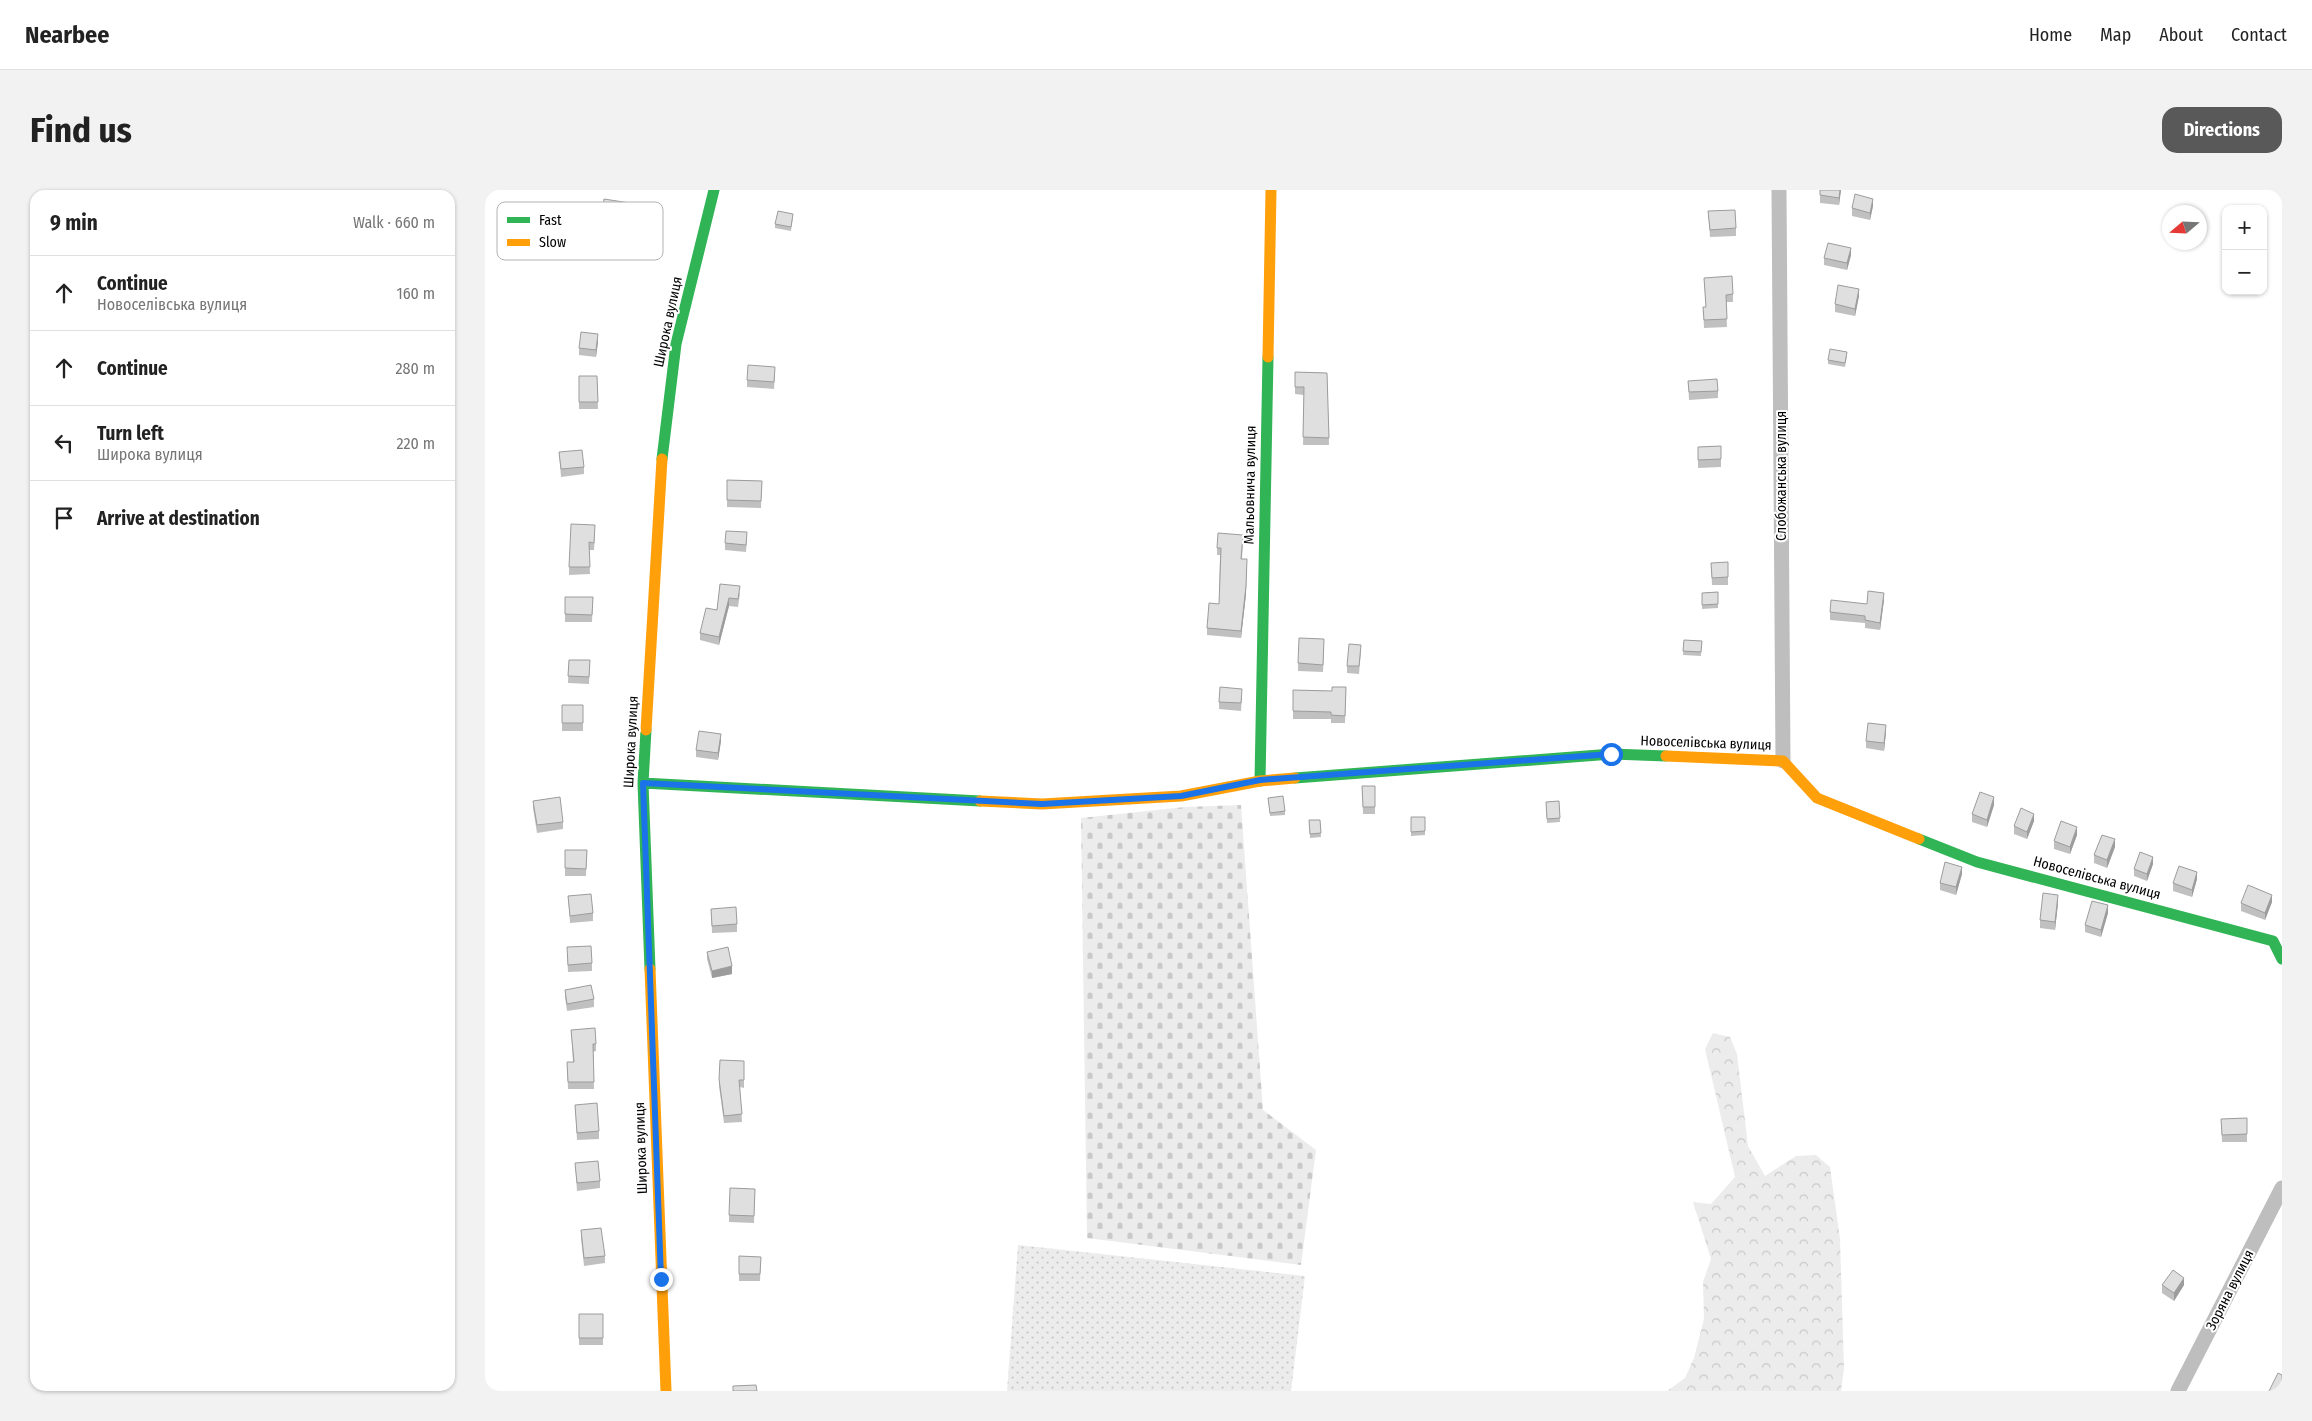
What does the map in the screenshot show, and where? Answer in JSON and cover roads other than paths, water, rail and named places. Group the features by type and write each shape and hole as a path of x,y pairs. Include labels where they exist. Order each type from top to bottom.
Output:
{"street":[{"name":"Широка вулиця","path":"666,1391 643,783 663,442 676,344 714,190"},
{"name":"Мальовнича вулиця","path":"1260,780 1271,190"},
{"name":"Слобожанська вулиця","path":"1779,190 1783,761"},
{"name":"Новоселівська вулиця","path":"643,783 1042,804 1181,796 1260,780 1611,754 1783,761 1817,798 1986,864 2273,941 2282,959"},
{"name":"Зоряна вулиця","path":"2178,1391 2282,1188"}]}
